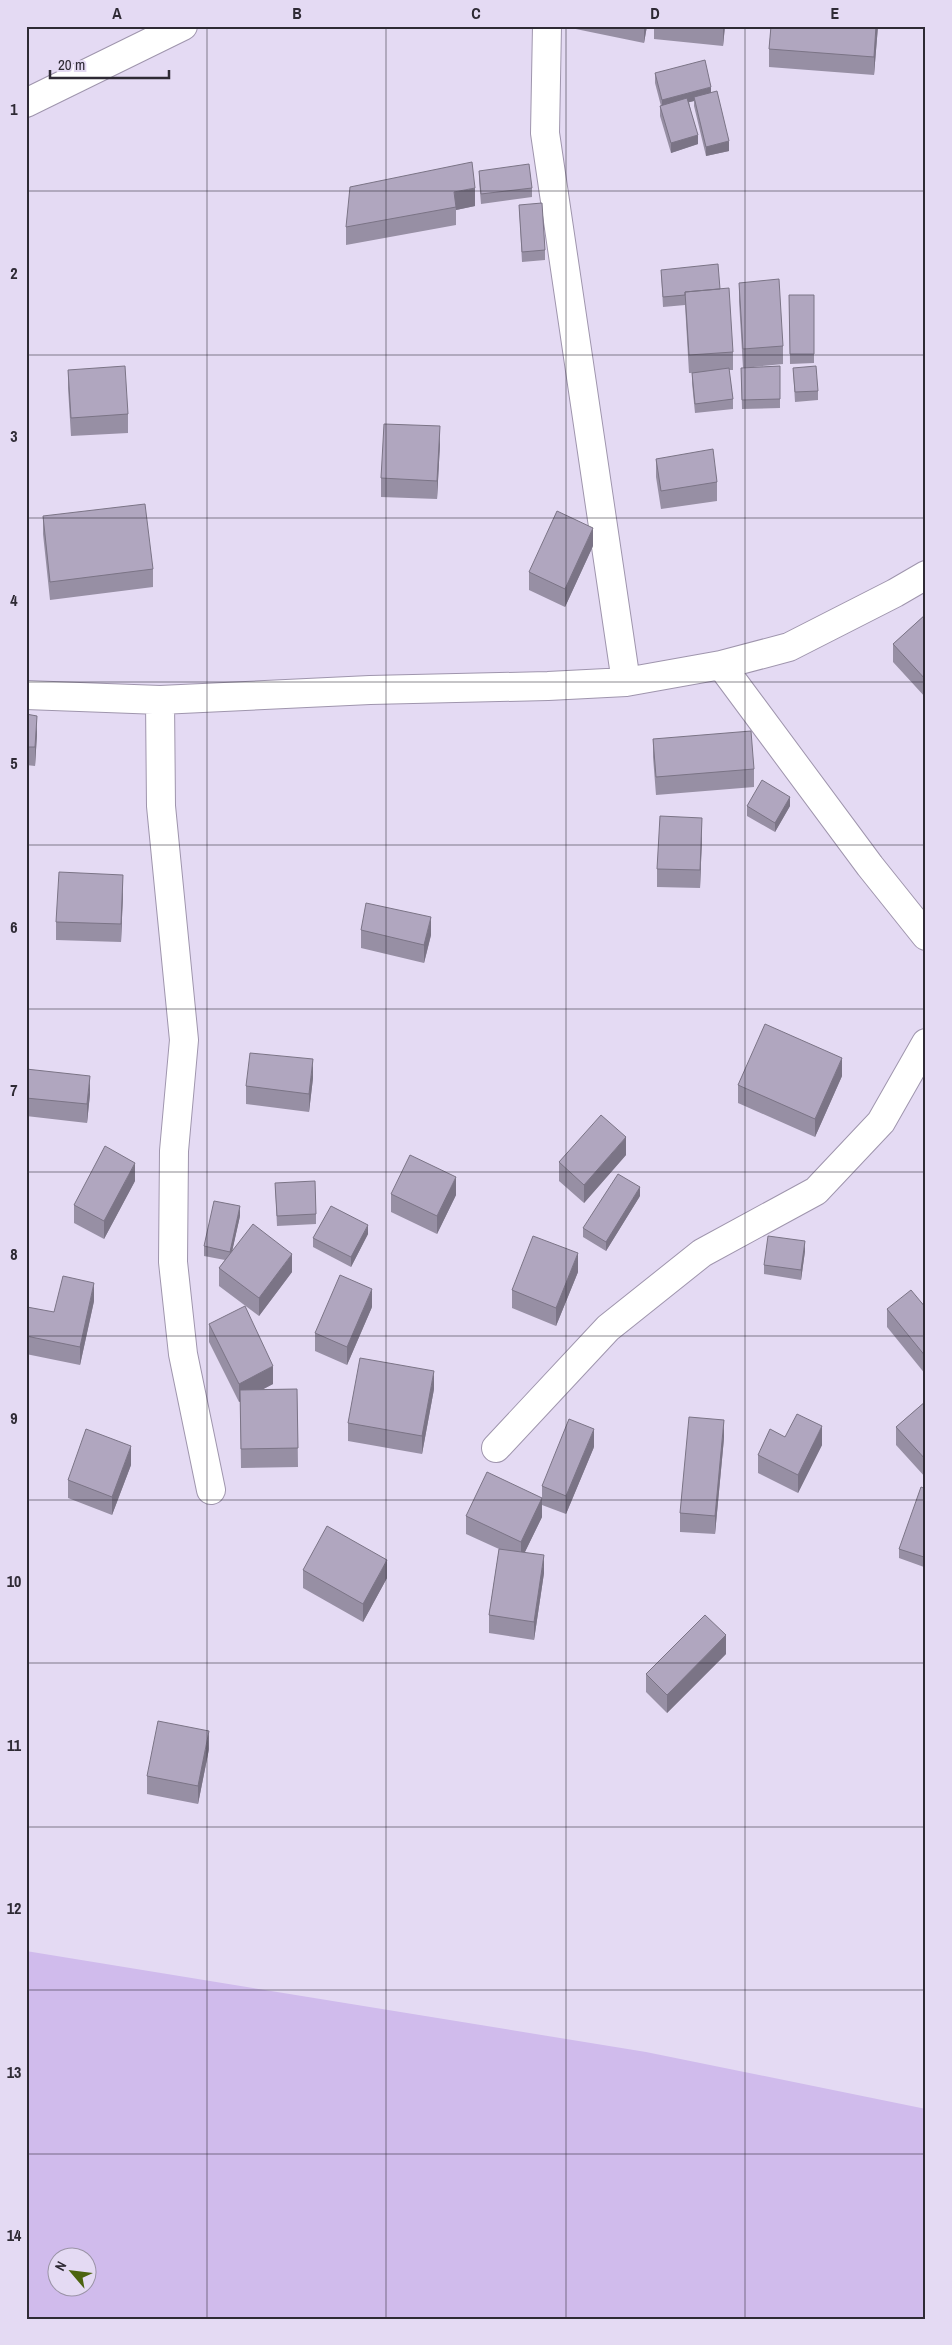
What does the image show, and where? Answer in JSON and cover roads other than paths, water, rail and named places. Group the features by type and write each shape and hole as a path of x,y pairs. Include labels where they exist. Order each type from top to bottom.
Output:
{"street":[{"path":"26,103 183,26"},
{"path":"547,26 545,133 626,682"},
{"path":"26,695 160,700 370,690 548,686 626,682 721,666 788,647 895,593 926,575"},
{"path":"721,666 870,866 926,936"},
{"path":"160,700 161,806 184,1040 174,1151 173,1262 183,1354 211,1490"},
{"path":"496,1448 608,1328 702,1253 816,1191 880,1122 926,1043"}]}
